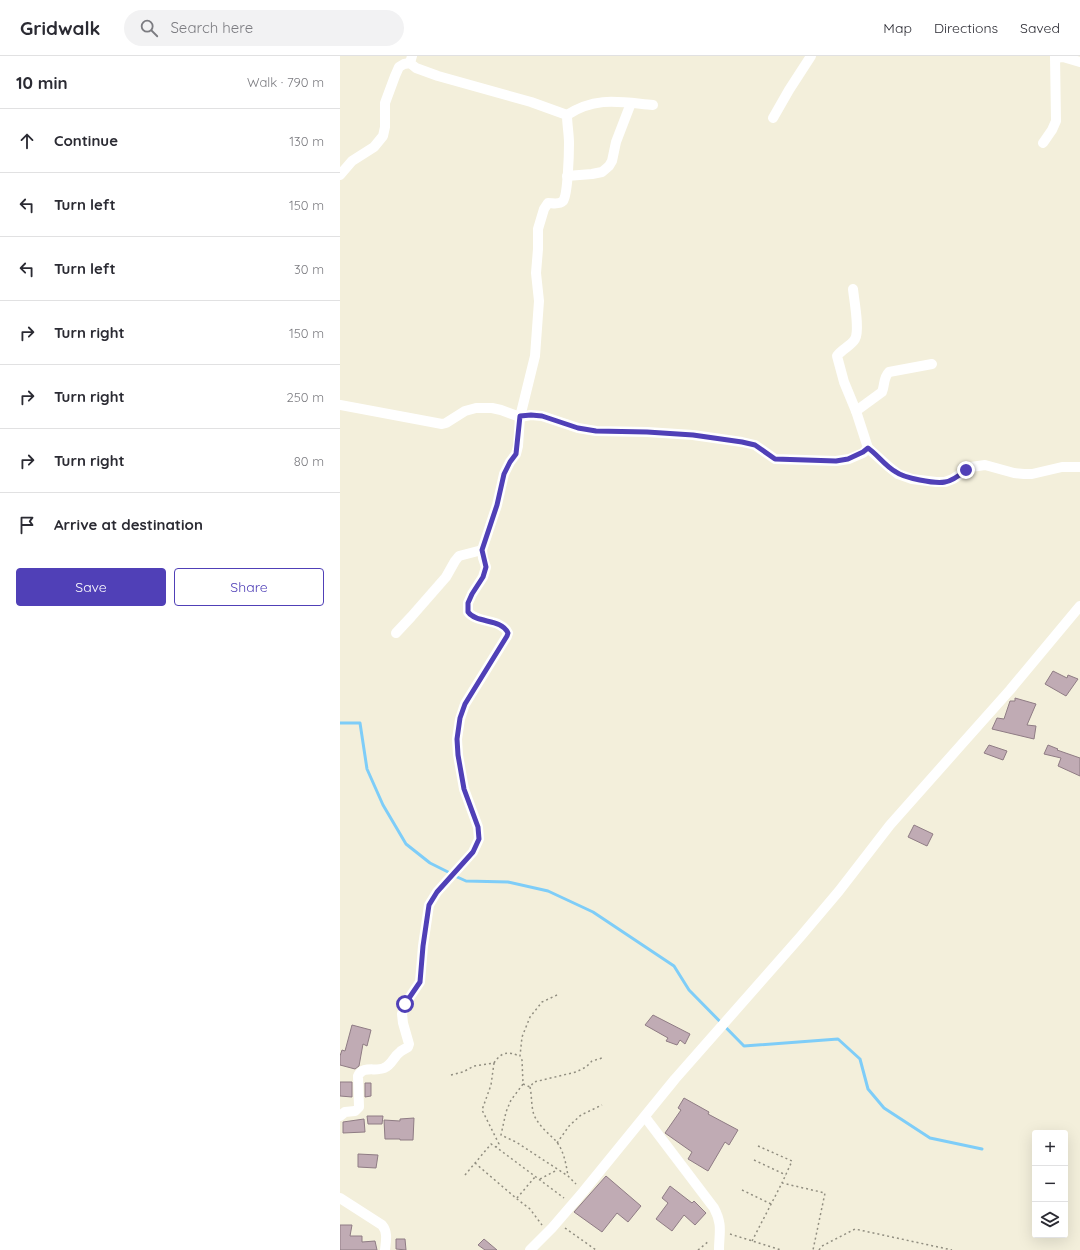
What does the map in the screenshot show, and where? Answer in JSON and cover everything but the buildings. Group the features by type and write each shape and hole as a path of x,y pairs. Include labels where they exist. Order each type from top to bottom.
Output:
{"street":[{"path":"773,118 811,56"},
{"path":"1043,143 1056,121 1055,57 1080,62"},
{"path":"340,175 352,161 374,147 383,136 385,127 385,103 399,67 411,59 416,68 438,76 531,102 566,115"},
{"path":"566,115 580,107 603,101 653,105"},
{"path":"567,176 602,172 609,166 612,161 616,142 630,103"},
{"path":"340,1116 345,1112 356,1111 359,1107 358,1076 360,1072 365,1070 386,1068 399,1053 408,1047 409,1044 402,1014 405,1004 420,982 429,905 437,892 473,852 479,839 478,827 464,789 458,755 457,739 460,718 465,704 508,633 503,626 485,621 470,614 468,612 468,603 483,577 486,567 482,550 497,505 504,474 516,454 520,416 535,356 539,301 536,273 538,228 544,209 548,204 558,204 563,201 565,195 569,143 566,115"},
{"path":"853,289 857,331 856,338 837,356 844,382 856,411 868,448 889,467 898,474 912,479 945,482 953,479 971,467 985,465 1014,473 1024,474 1032,474 1062,467 1080,466"},
{"path":"856,411 882,392 884,389 885,376 889,372 932,364"},
{"path":"340,405 442,424 465,411 476,408 492,408 520,416 542,416 578,428 596,431 633,431 693,435 742,442 755,445 775,459 836,461 848,459 868,448"},
{"path":"396,633 416,613 446,577 459,556 482,550"},
{"path":"530,1250 572,1205 675,1080 839,891 890,825 1010,690 1080,606"},
{"path":"645,1117 714,1208 718,1217 720,1231 719,1250"},
{"path":"340,1198 382,1224 386,1229 385,1250"}],"path":[{"path":"557,995 542,1002 530,1017 522,1037 520,1056 522,1060 523,1084 511,1100 506,1112 501,1135 516,1142 568,1176 583,1192"},
{"path":"496,1147 499,1144 482,1110 491,1085 494,1063 498,1057 505,1053 513,1053 520,1056"},
{"path":"568,1176 564,1154 557,1143 539,1123 534,1114 531,1104 532,1097 530,1087 534,1082 576,1072 586,1067 592,1061 602,1058"},
{"path":"451,1075 464,1072 474,1066 494,1063"},
{"path":"523,1084 530,1087"},
{"path":"557,1143 569,1126 581,1115 602,1105"},
{"path":"465,1175 490,1144 572,1205"},
{"path":"752,1241 792,1161 758,1146"},
{"path":"754,1160 786,1175"},
{"path":"475,1162 530,1209 547,1232"},
{"path":"539,1179 557,1170"},
{"path":"516,1198 535,1177"},
{"path":"782,1182 825,1193 812,1250"},
{"path":"742,1190 771,1204"},
{"path":"557,1222 596,1250"},
{"path":"819,1250 822,1246 855,1229 952,1250"},
{"path":"720,1231 781,1250"}],"waterway":[{"path":"340,723 360,723 367,769 383,805 406,844 430,863 450,873"},
{"path":"455,876 466,881 508,882 548,891 593,912 674,966 689,990 744,1046 838,1039 860,1059 868,1089 884,1108 930,1138 982,1149"}],"route":[{"path":"405,1004 420,982 429,905 437,892 473,852 479,839 478,827 464,789 458,755 457,739 460,718 465,704 508,633 503,626 485,621 468,613 468,603 483,577 486,567 482,550 497,505 504,474 516,454 520,431 520,416 542,416 578,428 596,431 693,435 742,442 755,445 766,451 775,459 836,461 848,459 868,448 898,474 912,479 936,482 945,482 953,479 966,470"}]}
